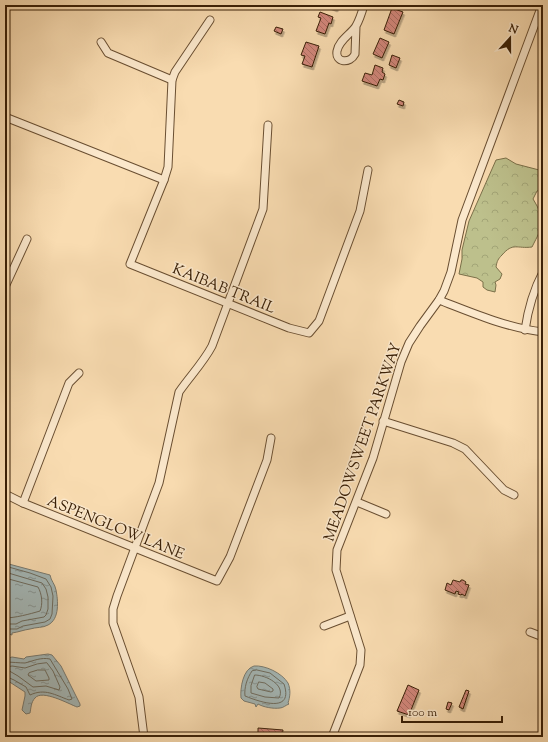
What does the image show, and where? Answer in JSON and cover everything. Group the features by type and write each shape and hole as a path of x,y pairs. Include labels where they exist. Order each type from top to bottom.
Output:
{"street":[{"path":"356,26 355,54 346,62 338,57 338,48 356,26 364,5"},
{"name":"MEADOWSWEET PARKWAY","path":"332,737 360,665 362,650 336,570 338,550 373,458 404,356 420,326 439,300 451,272 462,220 542,5"},
{"path":"5,116 164,180 168,167 172,80 175,72 210,20"},
{"path":"101,42 108,53 172,80"},
{"path":"144,737 139,697 113,623 113,609 159,483 179,392 206,357 212,346 263,209 268,125"},
{"name":"KAIBAB TRAIL","path":"164,180 130,264 289,328 309,333 319,321 360,211 368,170"},
{"path":"5,287 27,239"},
{"path":"524,330 533,292 543,272"},
{"path":"439,300 511,326 524,330 543,332"},
{"path":"22,503 69,383 80,373"},
{"path":"383,421 453,443 465,449 504,490 514,495"},
{"name":"ASPENGLOW LANE","path":"5,494 22,503 134,549 217,581 230,557 267,460 271,438"},
{"path":"357,502 386,514"},
{"path":"324,626 350,616"},
{"path":"530,632 543,638"}],"green space":[{"path":"506,158 516,164 543,171 543,189 537,191 533,199 542,218 542,223 532,247 512,247 499,259 496,267 502,274 500,279 495,282 495,292 487,290 483,287 483,282 477,278 459,274 462,250 469,221 496,160"}],"water":[{"path":"5,563 50,575 57,594 58,604 55,618 48,625 12,633 12,635 5,633"},
{"path":"48,654 52,655 61,666 80,706 77,707 62,700 43,695 35,698 31,705 30,713 26,714 22,710 25,692 5,679 5,659 12,657 24,659 26,657"},
{"path":"254,666 273,670 285,679 290,688 289,704 282,708 268,708 258,704 256,707 255,704 244,701 241,698 243,679 247,671"}],"building":[{"path":"326,5 338,5 336,9"},
{"path":"392,8 403,12 394,34 384,30"},
{"path":"320,12 333,17 325,34 316,31 321,18 318,17"},
{"path":"276,27 283,29 281,34 274,31"},
{"path":"380,38 389,42 382,58 373,54"},
{"path":"306,42 319,46 312,67 302,64 305,56 301,55"},
{"path":"392,55 400,58 396,68 389,65"},
{"path":"375,65 383,68 382,72 385,74 383,80 380,79 377,86 362,81 365,73 372,75"},
{"path":"399,100 404,102 403,106 397,104"},
{"path":"453,580 460,582 463,580 466,582 465,584 469,585 465,596 458,594 459,592 456,591 455,594 445,590 447,583 451,585"},
{"path":"408,685 419,690 409,715 397,711"},
{"path":"466,690 469,691 463,709 459,707"},
{"path":"448,702 452,703 449,710 446,709"},
{"path":"258,728 283,730 282,737 258,737"}]}
